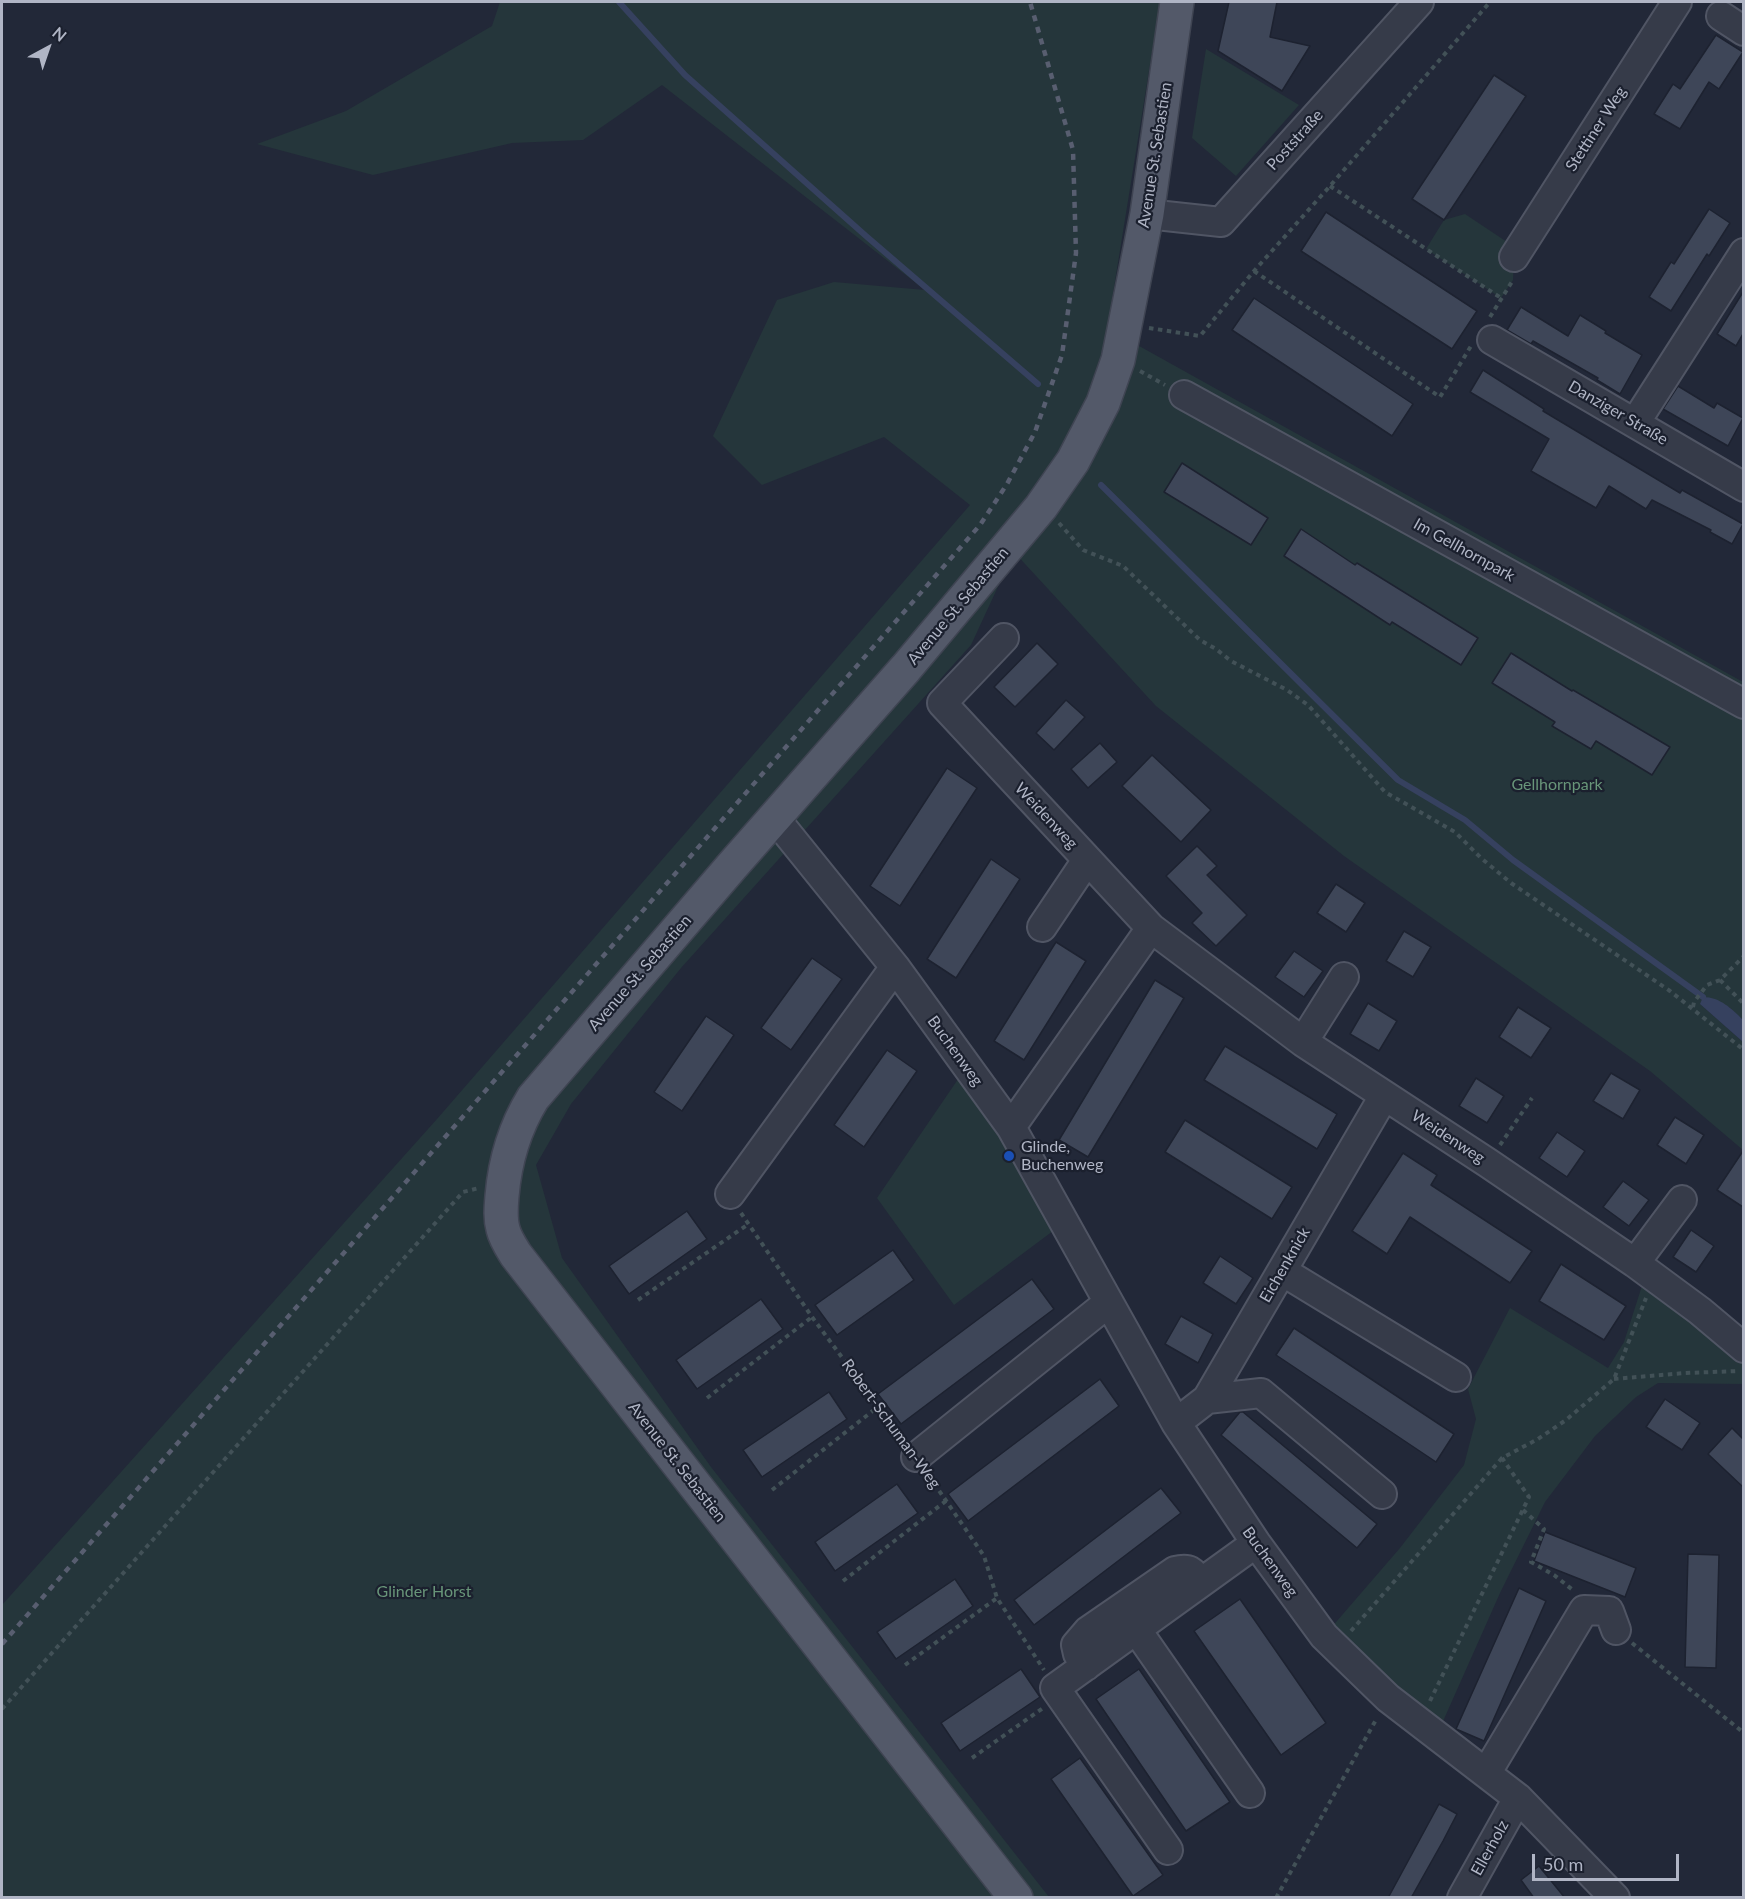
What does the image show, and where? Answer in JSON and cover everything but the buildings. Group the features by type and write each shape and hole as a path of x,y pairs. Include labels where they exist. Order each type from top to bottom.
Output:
{"main road":[{"name":"Avenue St. Sebastien","path":"1016,1898 516,1255 504,1232 501,1216 503,1183 512,1140 520,1120 534,1098 906,668 1041,507 1078,452 1103,403 1118,360 1147,214 1177,2"}],"street":[{"name":"Poststraße","path":"1147,214 1221,222 1419,2"},
{"name":"Stettiner Weg","path":"1515,257 1677,2"},
{"path":"1635,423 1743,253"},
{"name":"Danziger Straße","path":"1492,340 1743,487"},
{"name":"Im Gellhornpark","path":"1184,395 1743,704"},
{"name":"Weidenweg","path":"1004,638 942,704 1151,928 1303,1042 1488,1163 1645,1270 1700,1311 1743,1352"},
{"name":"Buchenweg","path":"774,818 895,967 1011,1127 1065,1222 1107,1304 1176,1423 1256,1543 1335,1649 1388,1698 1518,1798 1615,1898"},
{"path":"1042,927 1087,860"},
{"path":"1011,1127 1151,928"},
{"path":"730,1194 895,967"},
{"path":"1303,1042 1344,977"},
{"name":"Eichenknick","path":"1176,1423 1207,1399 1384,1096"},
{"path":"1645,1270 1682,1200"},
{"path":"1282,1271 1456,1377"},
{"path":"916,1457 1107,1304"},
{"path":"1207,1399 1262,1393 1382,1494"},
{"path":"1168,1850 1058,1692 1086,1666 1256,1543"},
{"path":"1086,1666 1078,1654 1076,1645 1088,1631 1175,1571 1184,1569 1191,1571 1200,1583"},
{"path":"1487,1772 1584,1610 1609,1611 1616,1630"},
{"path":"1136,1629 1250,1793"},
{"name":"Ellerholz","path":"1462,1898 1518,1798"}],"path":[{"path":"1125,324 1200,336 1254,271 1490,2"},
{"path":"1330,186 1501,298"},
{"path":"1254,271 1429,390"},
{"path":"1118,360 1184,395"},
{"path":"1041,507 1083,550 1123,566 1200,640 1231,661 1287,690 1308,705 1385,792 1455,832 1511,883 1621,956 1693,1008 1743,1050"},
{"path":"1693,1008 1694,1002 1707,985 1720,980 1743,956"},
{"path":"1720,980 1743,1004"},
{"path":"1488,1163 1532,1098"},
{"path":"2,1709 463,1192 503,1183"},
{"name":"Robert-Schuman-Weg","path":"730,1194 747,1225 947,1500 984,1556 998,1598 1058,1692"},
{"path":"638,1300 747,1225"},
{"path":"1335,1649 1502,1458 1538,1439 1566,1420 1614,1379 1645,1270"},
{"path":"707,1398 812,1317"},
{"path":"1614,1379 1685,1373 1743,1352"},
{"path":"772,1490 879,1406"},
{"path":"1419,1723 1529,1497 1502,1458"},
{"path":"843,1581 947,1500"},
{"path":"1523,1510 1544,1530 1531,1562 1566,1583 1574,1591 1584,1610"},
{"path":"905,1665 998,1598"},
{"path":"1616,1630 1743,1733"},
{"path":"972,1758 1058,1692"},
{"path":"1276,1898 1388,1698"}],"green space":[{"path":"500,2 1162,2 1105,343 1085,402 1032,502 1014,551 1123,337 1743,682 1743,1020 1729,1007 1700,1004 1743,1042 1743,1150 1650,1071 1344,856 1156,706 1014,552 971,645 681,968 571,1104 536,1165 562,1258 711,1467 1049,1897 2,1898 2,1605 437,1119 970,505 884,437 762,485 713,436 777,300 834,282 925,290 662,85 583,140 512,143 373,175 257,144 346,111 492,26"},
{"path":"1206,49 1299,105 1236,176 1192,138"},
{"path":"1465,214 1519,250 1514,257 1513,280 1501,298 1426,249 1444,220"},
{"path":"967,1066 1065,1222 954,1305 877,1198"},
{"path":"1648,1267 1743,1343 1743,1384 1658,1383 1636,1397 1595,1436 1545,1502 1500,1593 1436,1737 1324,1636 1400,1548 1464,1465 1476,1419 1468,1389 1510,1308 1608,1368 1624,1342"}],"water":[{"path":"1703,997 1720,1001 1743,1020 1743,1042 1700,1004"}],"waterway":[{"path":"619,2 685,75 866,236 1038,384"},
{"path":"1101,485 1398,780 1465,820 1513,860 1703,997"}],"railway":[{"path":"2,1644 980,525 1007,484 1035,432 1062,355 1076,253 1073,150 1030,2"}],"place":[{"name":"Glinde, Buchenweg","path":"1009,1156"}],"park label":[{"name":"Gellhornpark","path":"1557,785"},
{"name":"Glinder Horst","path":"424,1592"}]}
